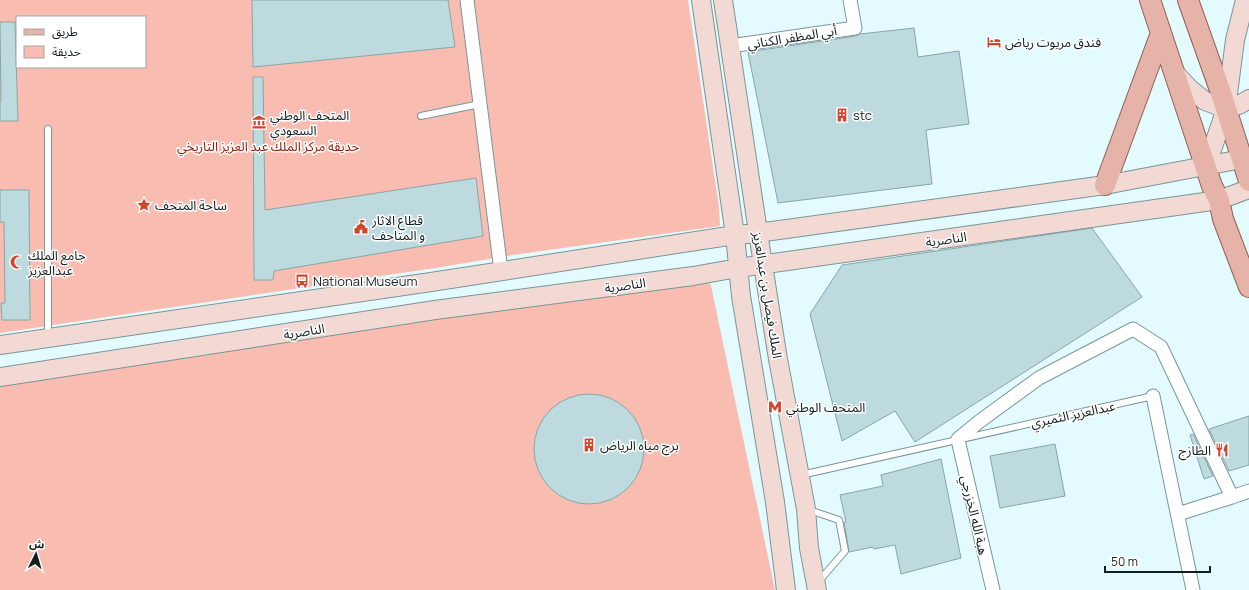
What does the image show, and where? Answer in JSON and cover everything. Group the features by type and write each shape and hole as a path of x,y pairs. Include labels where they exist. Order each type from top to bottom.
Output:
{"main road":[{"name":"الملك فيصل بن عبدالعزيز","path":"701,0 735,235 740,296 775,502 786,590"},
{"name":"الملك فيصل بن عبدالعزيز","path":"723,0 763,265 806,509 809,548 817,587"},
{"path":"1150,0 1206,167 1219,200 1223,219 1249,288"},
{"path":"1188,0 1249,181"},
{"path":"1206,167 1226,109 1234,40 1245,0"},
{"path":"1105,185 1161,33"},
{"path":"1174,72 1190,89 1205,101 1226,109 1239,105 1249,99"},
{"path":"0,345 431,282 735,235 1105,185 1242,159"},
{"name":"الناصرية","path":"0,378 435,310 693,276 738,268 1219,200 1249,190"},
{"path":"431,282 446,282 452,288 454,293 450,305 435,310"}],"street":[{"path":"467,0 501,271"},
{"name":"أبي المظفر الكناني","path":"730,46 855,28 850,0"},
{"path":"958,440 980,421 1039,378 1133,329 1162,347 1232,497"},
{"name":"عبدالعزيز الثميري","path":"1154,396 1193,590"},
{"name":"هبة الله الخزرجي","path":"958,440 993,590"},
{"path":"1178,514 1249,491"}],"lane":[{"path":"421,116 480,104"},
{"path":"48,129 48,338"},
{"name":"عبدالعزيز الثميري","path":"799,475 1154,396"},
{"path":"806,509 838,520 845,551 817,587"}],"green space":[{"name":"حديقة مركز الملك عبد العزيز التاريخي","path":"0,0 688,0 719,207 720,226 513,255 0,333"},
{"path":"710,281 775,590 0,590 0,380 435,313"}],"building":[{"path":"252,0 448,0 455,47 253,67"},
{"path":"0,22 15,22 18,121 0,121"},
{"name":"stc","path":"914,28 918,57 959,51 969,124 926,130 932,184 778,203 748,52 856,36 860,34"},
{"path":"253,77 263,77 265,210 476,178 483,236 274,271 273,280 254,280"},
{"name":"جامع الملك عبدالعزيز","path":"0,190 29,190 30,320 2,320 1,303 5,303 4,222 0,222"},
{"name":"المتحف الوطني","path":"1092,228 1142,297 915,442 895,411 842,441 810,314 842,265"},
{"name":"برج مياه الرياض","path":"589,394 610,398 620,403 628,410 635,418 640,428 644,449 640,470 635,480 628,488 620,495 610,500 589,504 568,500 558,495 550,488 543,480 538,470 534,449 538,428 543,418 550,410 558,403 568,398"},
{"path":"1249,416 1249,465 1229,471 1209,429"},
{"path":"1193,434 1213,476 1204,479 1190,435"},
{"path":"1055,444 1065,496 1000,508 990,456"},
{"path":"941,459 961,558 901,574 895,545 874,549 873,547 849,552 844,522 846,522 840,495 883,486 881,475"}],"place":[{"name":"فندق مريوت رياض","path":"994,42"},
{"name":"stc","path":"842,115"},
{"name":"المتحف الوطني السعودي","path":"259,122"},
{"name":"ساحة المتحف","path":"144,205"},
{"name":"قطاع الاثار و المتاحف","path":"361,227"},
{"name":"جامع الملك عبدالعزيز","path":"17,262"},
{"name":"National Museum","path":"302,281"},
{"name":"المتحف الوطني","path":"775,407"},
{"name":"برج مياه الرياض","path":"589,445"},
{"name":"الطازج","path":"1222,450"}]}
